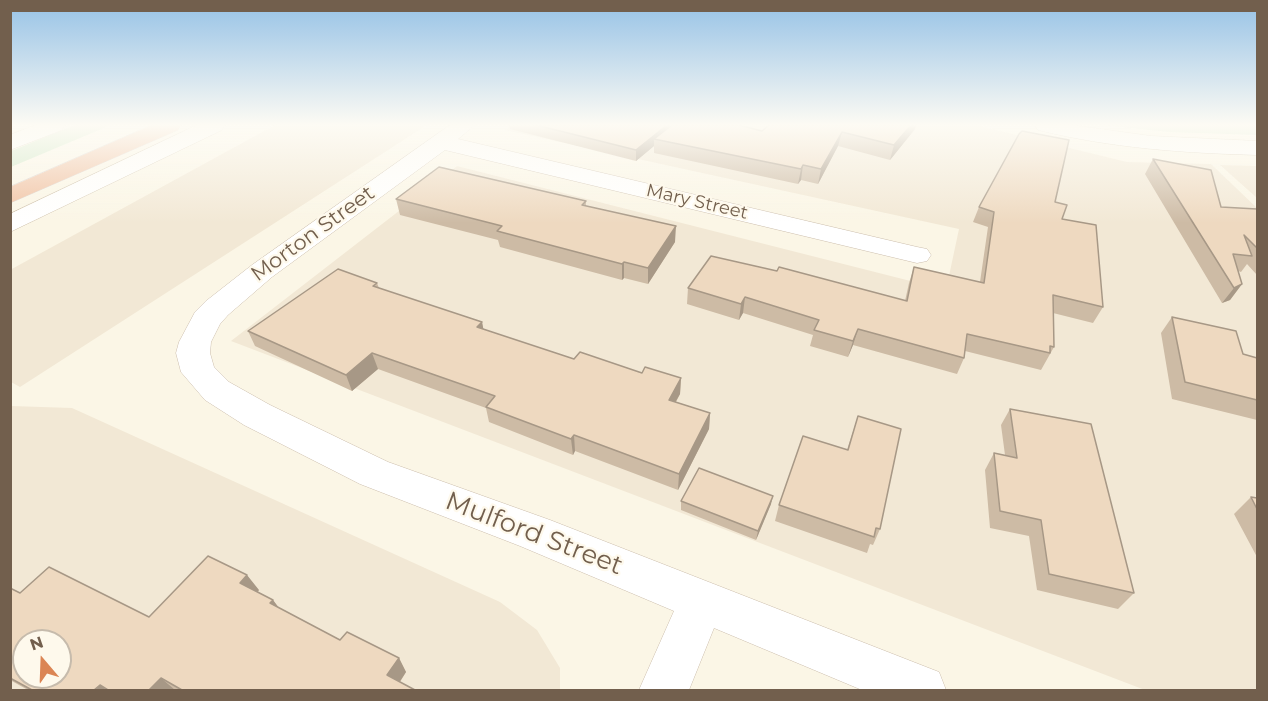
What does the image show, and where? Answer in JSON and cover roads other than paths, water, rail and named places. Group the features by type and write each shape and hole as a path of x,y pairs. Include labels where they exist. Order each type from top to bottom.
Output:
{"highway":[{"path":"10,175 50,158"},
{"path":"10,196 96,158"}],"street":[{"path":"10,224 147,158"},
{"name":"Morton Street","path":"199,330 217,308 262,271 419,158"},
{"name":"Mary Street","path":"507,158 917,255"},
{"name":"Mulford Street","path":"199,330 193,353 198,372 207,382 227,397 303,439 374,473 535,533 921,690"},
{"path":"664,690 702,600"}]}
